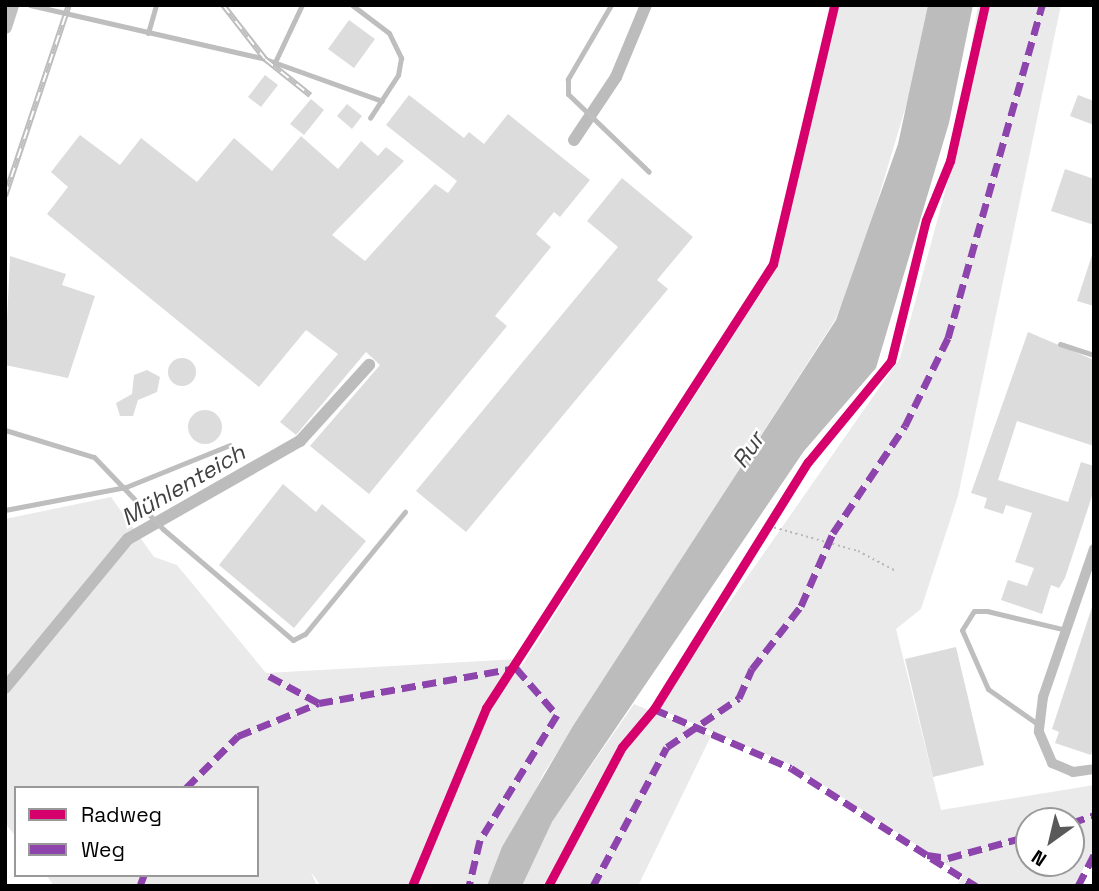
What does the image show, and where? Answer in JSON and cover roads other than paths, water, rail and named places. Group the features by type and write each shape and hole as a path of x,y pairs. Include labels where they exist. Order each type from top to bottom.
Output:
{"main road":[{"path":"5,27 12,5"}],"street":[{"path":"1094,549 1043,696 1039,725 1052,763 1073,772 1094,769"}],"lane":[{"path":"30,5 275,62 382,101"},
{"path":"148,33 156,5"},
{"path":"275,62 302,5"},
{"path":"352,5 397,44 398,75 370,118"},
{"path":"611,5 568,79 568,94 586,116 649,172"},
{"path":"1060,344 1094,355"},
{"path":"5,430 94,457 126,487 163,529 293,640 305,634 405,512"},
{"path":"5,510 126,487 230,445"},
{"path":"1039,725 988,689 962,630 974,611 987,611 1066,630"}],"waterway":[{"name":"Mühlenteich","path":"574,140 616,77 646,5"},
{"name":"Mühlenteich","path":"5,688 128,539 300,441 369,365"}],"railway":[{"path":"5,196 69,5"},
{"path":"223,5 265,59 310,95"}],"water label":[{"name":"Rur","path":"748,450"}]}
